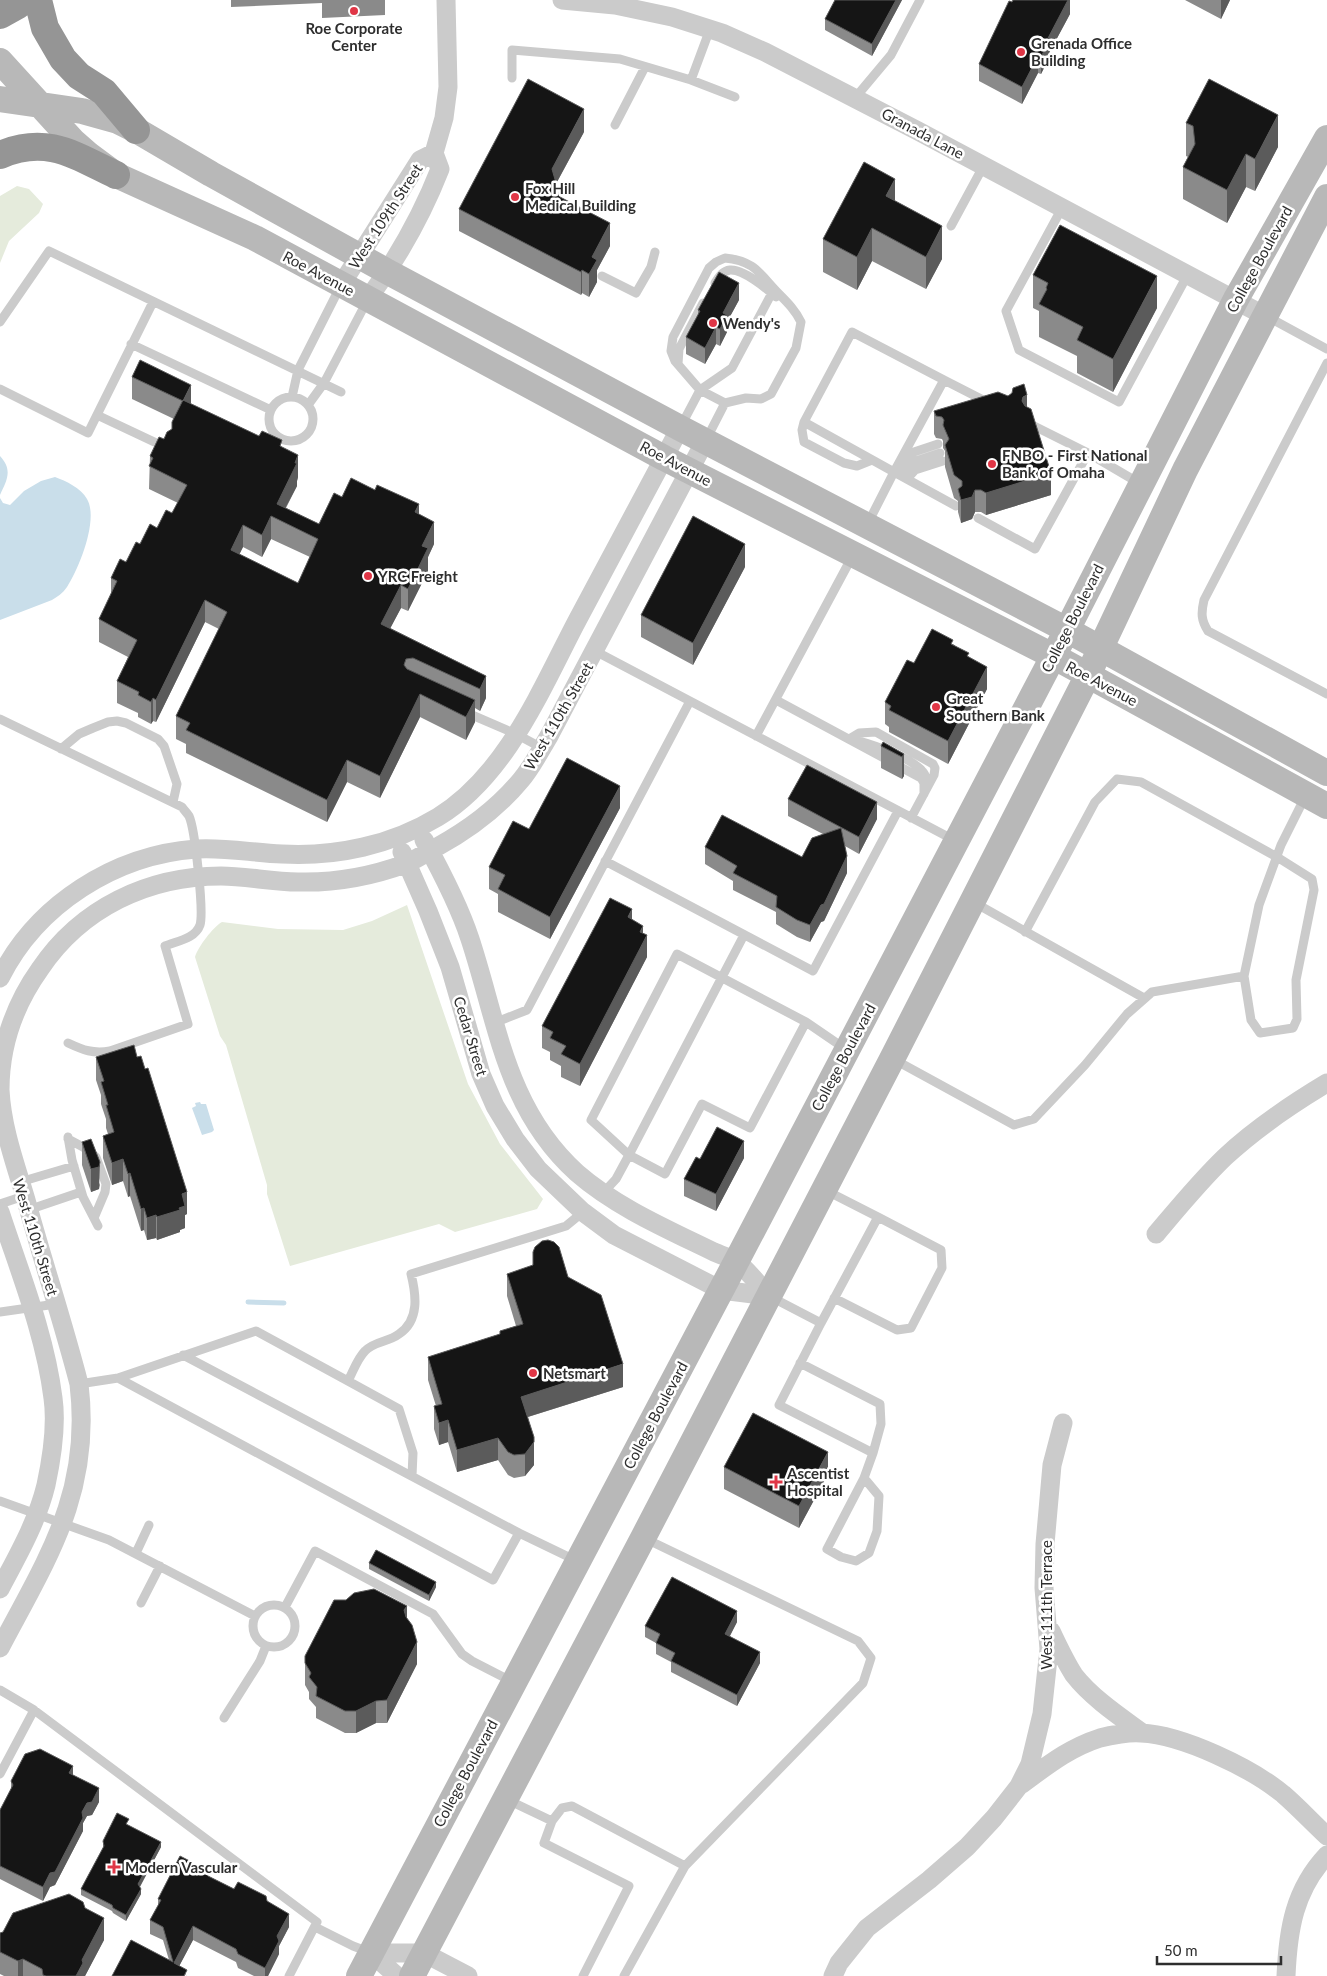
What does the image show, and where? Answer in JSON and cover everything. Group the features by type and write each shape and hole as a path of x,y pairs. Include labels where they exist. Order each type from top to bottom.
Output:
{"highway":[{"path":"0,15 18,5 21,0"},
{"path":"38,0 45,28 63,59 79,76 104,92 136,130"},
{"path":"0,155 17,148 50,147 64,150 116,174"}],"main road":[{"name":"Roe Avenue","path":"0,61 73,142 116,174 255,238 664,458 1088,675 1316,800"},
{"name":"Roe Avenue","path":"0,99 82,110 118,121 136,130 360,257 680,428 1066,630 1327,774"},
{"name":"College Boulevard","path":"359,1976 956,842 1236,300 1327,138"},
{"name":"College Boulevard","path":"412,1976 643,1538 892,1059 1101,649 1186,470 1327,197"},
{"path":"809,532 830,529 843,535 852,533 867,525"},
{"path":"853,554 864,547 875,546 893,556 904,557 915,550"}],"street":[{"path":"446,0 458,0"},
{"name":"West 109th Street","path":"368,299 388,272 430,195 440,169 434,153 444,118 448,87 446,0"},
{"name":"Granada Lane","path":"562,0 615,5 672,17 710,29 764,52 855,98 1266,316"},
{"name":"West 109th Street","path":"341,285 420,160 434,153"},
{"name":"West 110th Street","path":"0,978 15,953 40,922 67,898 90,882 137,860 195,849 224,848 282,854 312,854 364,847 396,837 417,827 438,816 467,795 494,765 516,734 680,428"},
{"name":"West 110th Street","path":"0,1648 63,1524 73,1493 81,1442 82,1408 79,1384 6,1136 2,1113 0,1075 7,1036 31,981 55,948 88,917 110,903 135,891 163,882 222,876 300,882 363,875 407,863 464,833 494,808 522,778 542,748 705,441"},
{"name":"West 110th Street","path":"568,637 595,651"},
{"name":"Cedar Street","path":"417,827 469,937 513,1080 523,1104 544,1136 576,1172 603,1193 624,1206 736,1262 769,1296"},
{"name":"Cedar Street","path":"396,837 450,966 481,1074 495,1106 515,1138 538,1169 583,1212 614,1235 721,1290 769,1296"},
{"path":"1156,1234 1196,1187 1226,1156 1280,1114 1327,1083"},
{"path":"583,1212 603,1193"},
{"name":"West 110th Street","path":"0,1212 42,1340 54,1399 54,1425 46,1485 27,1539 0,1589"},
{"name":"West 111th Terrace","path":"833,1976 839,1963 867,1928 930,1880 967,1847 994,1818 1019,1786 1030,1764 1042,1714 1049,1649 1044,1588 1046,1534 1052,1465 1063,1423"},
{"path":"1048,1624 1060,1651 1075,1676 1107,1707 1141,1732"},
{"path":"1019,1786 1064,1753 1102,1738 1141,1732 1198,1747 1237,1765 1283,1794 1327,1836"},
{"path":"1286,1976 1288,1943 1294,1913 1310,1878 1327,1855"},
{"path":"371,1953 424,1953 468,1976"},
{"path":"371,1953 396,1976"}],"lane":[{"path":"855,98 891,54 920,0"},
{"path":"691,80 710,29"},
{"path":"512,78 512,50 620,59 691,80 735,97"},
{"path":"615,125 645,67"},
{"path":"951,226 984,166"},
{"path":"1062,208 1006,311 1019,350 1119,402 1188,274"},
{"path":"0,322 49,251 341,392"},
{"path":"602,276 636,293 651,267 655,252"},
{"path":"678,364 679,349 712,287 724,272 730,270 737,271 773,291 797,313 801,322 796,348 771,394 761,399 746,398 725,403 700,390 678,364 671,351 673,337 709,268 716,262 725,258 737,259 760,271 773,291"},
{"path":"292,397 298,370 341,285"},
{"path":"680,428 700,390 732,368 773,291"},
{"path":"308,405 324,383 368,299"},
{"path":"0,389 88,433 153,302"},
{"path":"1266,316 1327,349"},
{"path":"872,460 856,466 844,463 804,442 802,430 804,422 852,332 999,408"},
{"path":"131,344 271,410"},
{"path":"1327,363 1204,600 1200,613 1208,631 1327,694"},
{"path":"867,525 944,380"},
{"path":"292,397 299,398 308,405 313,414 312,428 302,439 295,441 280,439 275,434 269,420 271,410 278,401 292,397"},
{"path":"705,441 725,403"},
{"path":"97,415 167,448"},
{"path":"804,422 956,506"},
{"path":"1030,426 1044,430 1142,484"},
{"path":"896,473 914,452 940,453 915,470 907,479"},
{"path":"978,518 1035,549 1088,453"},
{"path":"756,736 853,554"},
{"path":"595,651 956,842"},
{"path":"776,700 921,778 927,789"},
{"path":"494,1023 527,1010 690,701"},
{"path":"453,706 516,734 542,748"},
{"path":"0,719 173,802 182,807 189,817 195,849 202,912 200,925 193,936 165,946 188,1024 110,1051 98,1053 88,1052 68,1043"},
{"path":"61,749 79,734 108,722 118,721 158,739 164,746 177,784 173,802"},
{"path":"849,738 858,733 876,732 933,764 935,768 934,775 912,818"},
{"path":"1025,932 1095,802 1117,778 1141,782 1277,857 1312,879 1314,890 1296,980 1297,1019 1293,1028 1260,1033 1251,1020 1244,976 1260,904 1277,857 1316,800"},
{"path":"605,861 813,971 898,811"},
{"path":"972,902 1144,998"},
{"path":"603,1193 616,1179 744,935"},
{"path":"806,1022 750,1128 702,1104 665,1174 629,1155 591,1120 677,954 806,1022 847,1050"},
{"path":"892,1059 1014,1125 1034,1119 1084,1065 1127,1014 1152,992 1244,976"},
{"path":"68,1137 96,1157 106,1184 106,1192 96,1222 81,1192 74,1166 68,1137"},
{"path":"0,1204 24,1196 74,1166"},
{"path":"824,1189 941,1250 942,1268 911,1328 898,1330 834,1298"},
{"path":"24,1196 81,1192"},
{"path":"348,1382 364,1351 371,1346 400,1334 410,1321 415,1310 416,1295 411,1274 566,1226 583,1212"},
{"path":"874,1453 779,1405 820,1322 878,1217"},
{"path":"769,1296 820,1322"},
{"path":"0,1312 56,1304"},
{"path":"79,1384 118,1378 256,1331 399,1409 413,1453 412,1476"},
{"path":"182,1355 519,1533 578,1561"},
{"path":"800,1363 880,1404 881,1424 874,1453 864,1478 827,1549 841,1557 856,1561 869,1553 877,1531 879,1496 864,1478"},
{"path":"118,1378 493,1580 519,1533"},
{"path":"0,1501 109,1540 255,1616"},
{"path":"136,1553 149,1525"},
{"path":"624,1976 685,1866 863,1683 871,1658 858,1641 643,1538"},
{"path":"285,1607 314,1551 433,1614 462,1654 513,1682"},
{"path":"141,1603 160,1566"},
{"path":"271,1604 285,1607 294,1618 296,1625 292,1637 284,1645 266,1646 256,1638 253,1632 252,1624 255,1616 264,1607 271,1604"},
{"path":"224,1718 260,1661 266,1646"},
{"path":"0,1690 34,1710 317,1922 289,1976"},
{"path":"0,1774 34,1710"},
{"path":"505,1799 552,1821"},
{"path":"583,1976 629,1886 544,1843 552,1821 562,1808 572,1806 685,1866"},
{"path":"314,1927 371,1953"}],"green space":[{"path":"17,186 29,189 43,204 39,213 9,241 0,263 0,196"},
{"path":"407,905 468,1084 500,1144 543,1199 537,1209 455,1232 439,1224 290,1266 267,1194 267,1185 226,1045 220,1036 195,957 206,938 222,922 278,929 343,930 372,921"}],"water":[{"path":"0,456 4,461 8,475 0,495"},
{"path":"55,477 77,488 87,499 91,519 82,557 72,579 60,595 52,600 0,620 0,498 3,503 10,505 24,491 41,481"},
{"path":"200,1102 201,1104 206,1104 214,1130 202,1135 192,1108 196,1106 195,1103"}],"building":[{"path":"835,0 896,0 872,44 825,19"},
{"name":"Grenada Office Building","path":"1013,0 1068,0 1046,42 1048,43 1041,57 1038,56 1022,87 979,64 1009,1 1012,2"},
{"name":"Fox Hill Medical Building","path":"528,79 584,109 552,169 560,197 610,223 592,257 597,260 589,274 582,270 581,272 459,209"},
{"path":"1209,79 1278,115 1255,159 1246,154 1227,190 1183,167 1195,144 1193,126 1186,123"},
{"path":"864,162 895,179 886,196 942,226 926,257 872,228 857,257 823,239"},
{"path":"1060,225 1157,276 1113,359 1077,340 1083,327 1039,304 1048,283 1033,275"},
{"path":"719,272 739,283 723,313 727,315 720,329 716,327 705,348 686,337 700,311 698,310"},
{"path":"140,360 191,385 183,401 132,377"},
{"name":"FNBO - First National Bank of Omaha","path":"1024,384 1027,395 1023,397 1022,401 1025,406 1031,409 1051,473 986,493 981,490 975,490 972,497 961,500 958,489 962,486 962,481 954,475 945,445 949,439 943,425 944,420 942,417 936,416 934,411 998,392 1008,396 1012,393 1013,388"},
{"path":"183,400 259,436 262,431 282,440 280,446 298,455 295,463 297,463 277,504 319,524 334,493 342,497 351,478 375,490 377,485 419,504 415,512 434,522 422,546 428,548 408,589 401,585 381,624 486,676 480,689 413,658 406,659 404,665 407,669 475,700 466,717 420,694 380,776 347,760 327,800 186,730 190,723 176,716 227,612 205,600 156,700 153,698 151,702 138,695 139,692 117,681 137,640 99,619 117,581 111,578 120,559 126,562 136,542 140,544 150,524 157,528 166,510 172,513 187,485 149,466 153,458 150,456 159,437 164,439 167,432 172,429 172,422","holes":["271,516 318,539 298,583 231,550 243,525 262,535"]},
{"path":"693,516 745,544 693,643 641,615"},
{"path":"932,629 953,640 951,644 969,653 967,656 987,667 948,741 889,710 891,706 885,702 907,660 914,663"},
{"path":"883,742 904,754 902,757 881,746"},
{"path":"567,758 620,786 550,917 498,889 505,875 489,867 513,821 529,829"},
{"path":"807,765 877,802 859,837 788,799"},
{"path":"722,815 802,857 812,838 841,828 847,856 824,904 821,905 810,925 797,920 776,907 777,896 733,873 737,866 705,847"},
{"path":"610,898 632,909 628,917 643,926 640,932 647,935 580,1064 561,1054 566,1046 550,1038 553,1032 542,1026"},
{"path":"134,1045 137,1057 141,1056 145,1069 148,1068 187,1192 182,1194 185,1206 179,1208 180,1210 157,1217 156,1215 147,1218 144,1208 141,1209 130,1173 128,1174 123,1159 112,1163 103,1136 114,1132 101,1082 104,1081 96,1057"},
{"path":"717,1127 744,1141 716,1194 684,1179 696,1157 700,1159"},
{"path":"91,1139 100,1162 99,1167 91,1169 82,1142"},
{"name":"Netsmart","path":"542,1241 554,1242 559,1247 568,1277 601,1295 623,1364 521,1397 534,1437 534,1442 525,1454 514,1455 508,1452 498,1438 457,1450 448,1420 439,1423 434,1406 442,1404 428,1357 500,1334 500,1331 523,1324 507,1274 533,1265 535,1247"},
{"path":"753,1413 828,1452 799,1506 724,1467"},
{"path":"376,1550 436,1582 429,1595 369,1563"},
{"path":"672,1577 737,1611 725,1634 760,1652 737,1695 671,1661 675,1653 656,1643 660,1634 645,1626"},
{"path":"374,1589 407,1606 404,1610 406,1617 412,1625 417,1642 387,1700 376,1701 356,1711 345,1711 316,1696 317,1687 309,1677 311,1673 305,1663 305,1656 334,1600 346,1600 354,1593"},
{"path":"40,1749 73,1766 69,1773 99,1788 92,1802 87,1803 82,1812 83,1818 55,1872 50,1873 43,1887 0,1866 0,1810 13,1785 11,1781 25,1754"},
{"path":"117,1813 129,1819 126,1824 161,1842 138,1884 141,1889 126,1915 113,1908 112,1905 81,1889 104,1846 103,1841"},
{"path":"180,1856 207,1870 208,1876 234,1889 238,1882 266,1896 267,1901 289,1914 277,1936 279,1941 265,1968 238,1954 236,1949 193,1926 174,1963 187,1970 184,1976 112,1976 131,1940 173,1962 163,1927 150,1920 161,1900 158,1899"},
{"path":"69,1894 83,1902 85,1908 104,1918 82,1960 83,1963 76,1976 46,1976 43,1975 42,1969 23,1959 18,1961 0,1952 0,1933 3,1932 13,1913"}],"waterway":[{"path":"248,1302 284,1303"}],"place":[{"name":"Roe Corporate Center","path":"354,11"},
{"name":"Grenada Office Building","path":"1021,52"},
{"name":"Fox Hill Medical Building","path":"515,197"},
{"name":"Wendy's","path":"713,323"},
{"name":"FNBO - First National Bank of Omaha","path":"992,464"},
{"name":"YRC Freight","path":"368,576"},
{"name":"Great Southern Bank","path":"936,707"},
{"name":"Netsmart","path":"533,1373"},
{"name":"Ascentist Hospital","path":"776,1482"},
{"name":"Modern Vascular","path":"114,1867"}]}
